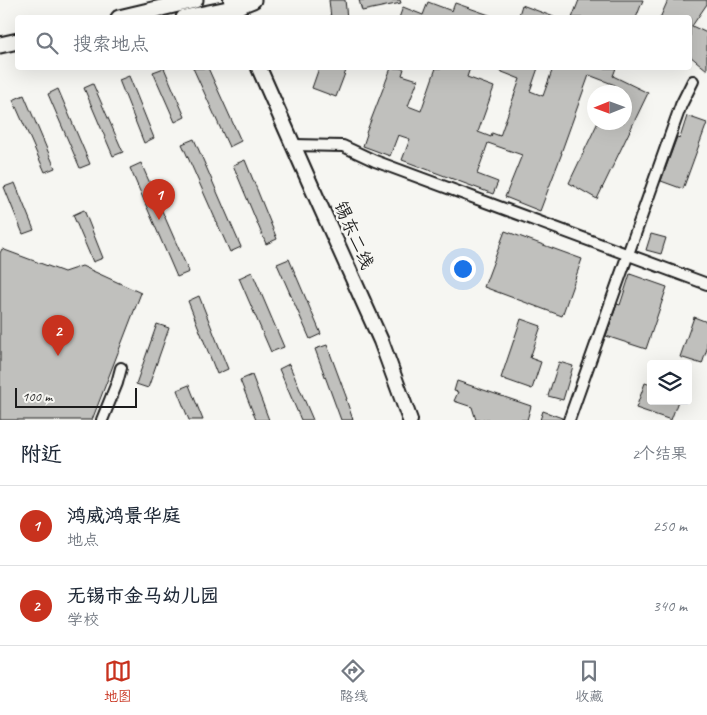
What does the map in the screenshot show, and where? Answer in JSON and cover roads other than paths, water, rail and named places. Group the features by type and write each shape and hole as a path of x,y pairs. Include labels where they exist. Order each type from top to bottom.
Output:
{"main road":[{"path":"132,15 195,0"},
{"path":"199,15 234,8 253,0"},
{"path":"0,45 15,42"},
{"path":"0,54 15,52"},
{"name":"锡东二线","path":"260,70 381,341 410,420"}],"street":[{"path":"569,420 681,105 693,81"},
{"path":"293,145 343,146 375,161 707,284"},
{"path":"102,420 121,368"}],"place":[{"name":"鸿威鸿景华庭","path":"159,220"},
{"name":"无锡市金马幼儿园","path":"58,356"}]}
